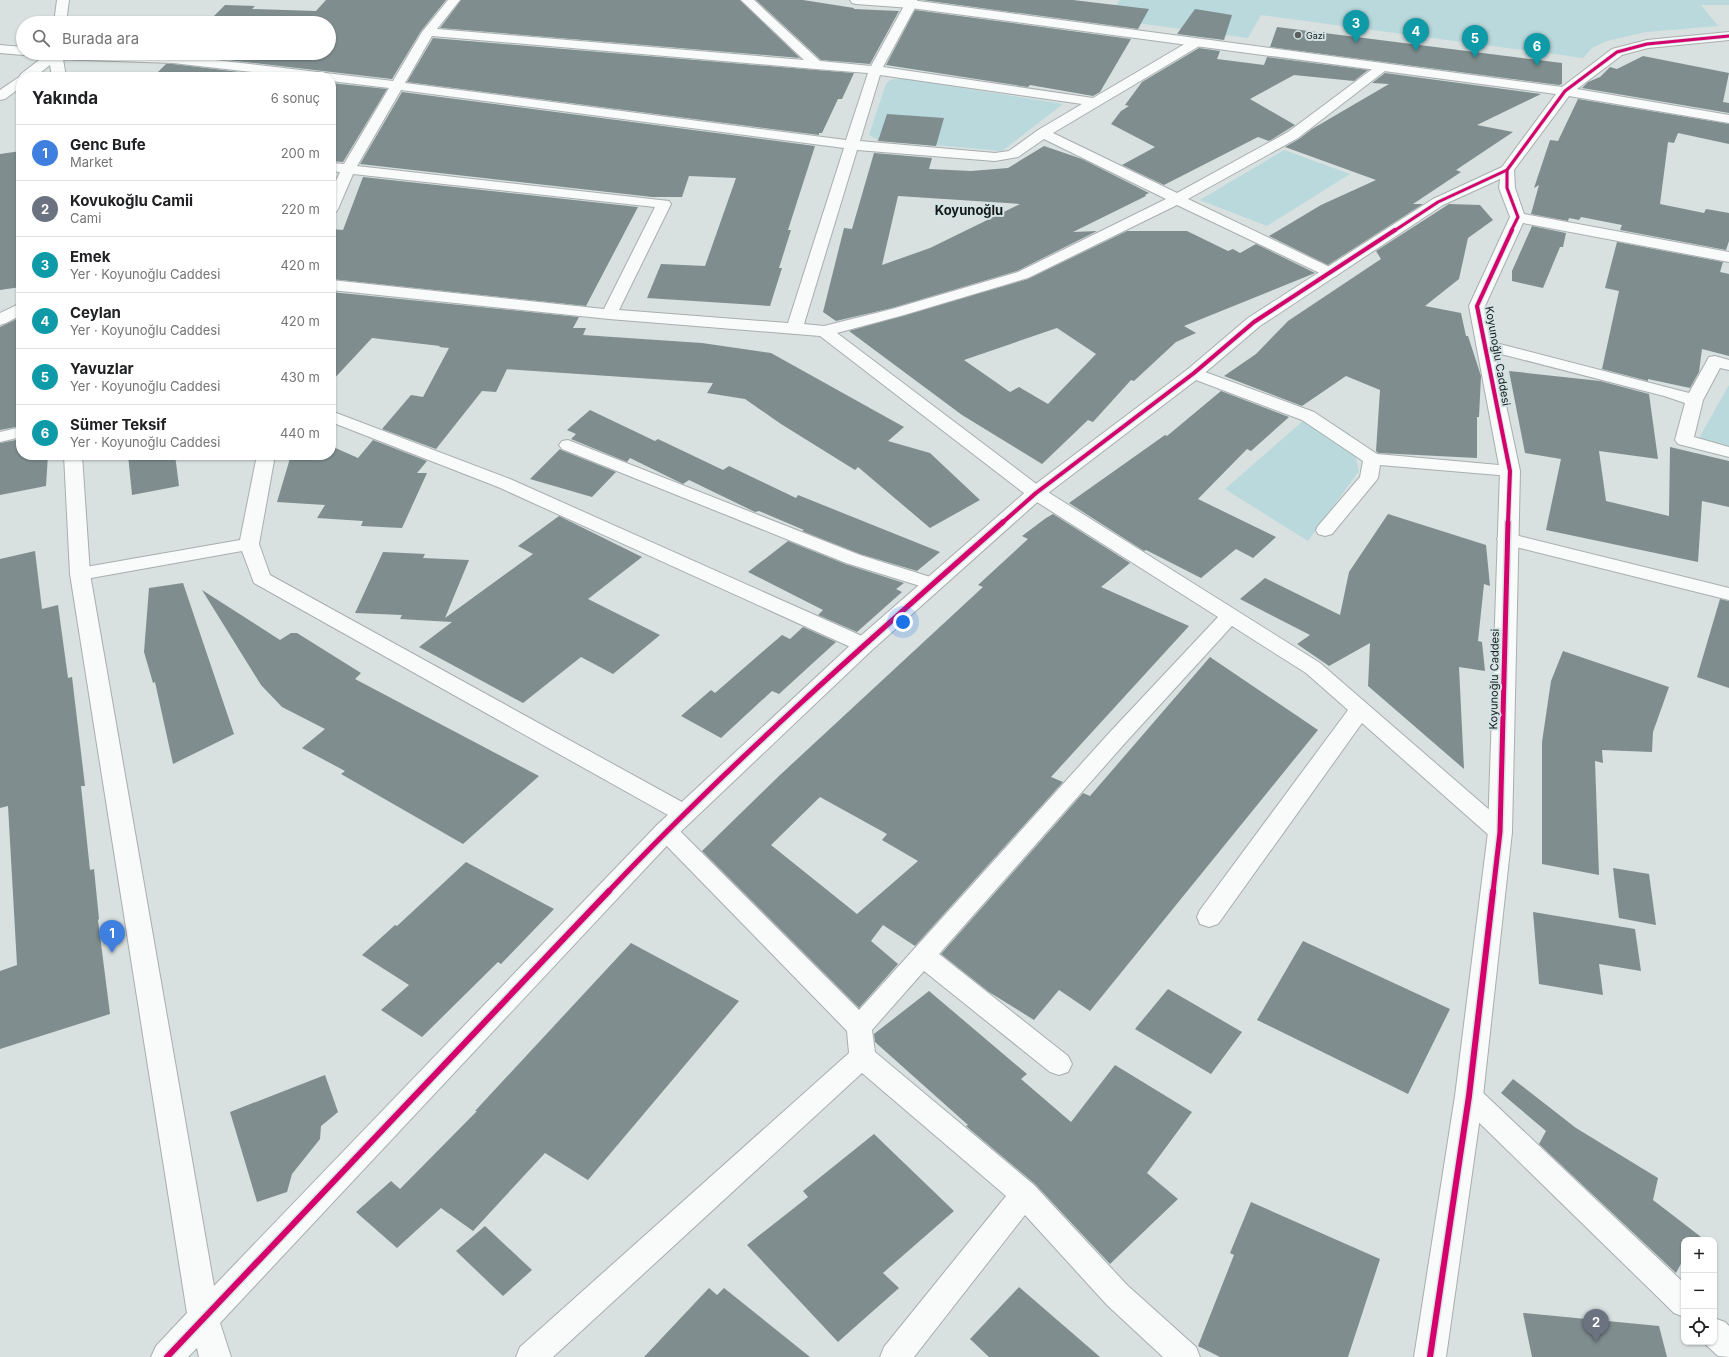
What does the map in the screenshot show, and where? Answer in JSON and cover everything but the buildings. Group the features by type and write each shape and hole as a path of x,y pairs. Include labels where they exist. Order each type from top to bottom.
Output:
{"street":[{"path":"61,16 63,0"},
{"path":"336,197 348,169 428,32 454,0"},
{"path":"746,0 816,65"},
{"path":"856,0 911,2 1565,91 1729,119"},
{"path":"794,329 875,70 911,2"},
{"path":"428,32 875,70 1095,102"},
{"path":"167,1357 204,1320 675,822 864,645 1036,493 1194,373 1254,322 1438,202 1507,170 1565,91 1617,52 1647,44 1729,36"},
{"path":"336,78 852,145 995,158 1013,154 1043,133 1197,42"},
{"path":"0,48 16,50"},
{"path":"32,72 47,60"},
{"path":"56,60 58,72"},
{"path":"188,60 272,65 305,72"},
{"path":"336,286 609,314 824,331 898,312 1023,275 1178,199 1293,135 1384,67"},
{"path":"0,96 16,85"},
{"path":"1043,133 1331,273"},
{"path":"336,168 664,204 609,314"},
{"path":"1507,170 1507,188 1518,217 1729,257"},
{"name":"Koyunoğlu Caddesi","path":"1430,1357 1469,1096 1500,832 1510,471 1477,306 1518,217"},
{"path":"0,320 16,311"},
{"path":"824,331 1036,493 1313,668 1500,832"},
{"path":"1484,345 1670,392 1694,400"},
{"path":"1729,365 1715,361 1694,400 1684,440 1729,452"},
{"path":"1194,373 1308,416 1372,459 1510,471"},
{"path":"336,418 504,483 864,645"},
{"path":"0,437 16,433"},
{"path":"568,445 853,559 933,584"},
{"path":"1325,530 1369,478 1372,459"},
{"path":"73,460 80,574 204,1320 215,1357"},
{"path":"265,460 249,544 261,579 675,822 859,1027 862,1056 1024,1194 1117,1295 1185,1357"},
{"path":"1507,539 1729,594"},
{"path":"80,574 249,544"},
{"path":"859,1027 1118,737 1230,616"},
{"path":"1209,917 1360,709"},
{"path":"923,956 1059,1064"},
{"path":"531,1357 862,1056"},
{"path":"1469,1096 1681,1300"},
{"path":"895,1357 1024,1194"},
{"path":"1717,1335 1729,1346"}],"shaded area":[{"path":"1120,0 1729,0 1729,5 1701,5 1718,26 1646,32 1607,41 1592,48 1583,58 1261,15 1248,38 1107,19"},
{"path":"900,78 1063,104 1002,151 878,140 869,135 886,84 890,80"},
{"path":"1284,150 1350,174 1267,226 1200,200"},
{"path":"1729,385 1729,456 1694,447"},
{"path":"1313,412 1350,434 1359,471 1308,541 1225,489"}],"cycle path":[{"path":"1430,1357 1469,1096 1500,832 1510,471 1477,306 1518,217 1507,188 1507,170 1565,91 1617,52 1647,44 1729,36"},
{"path":"167,1357 666,831 864,645 1036,493 1194,373 1254,322 1438,202 1507,170"}],"place":[{"name":"Gazi","path":"1298,35"},
{"name":"Emek","path":"1356,43"},
{"name":"Ceylan","path":"1416,51"},
{"name":"Yavuzlar","path":"1475,58"},
{"name":"Sümer Teksif","path":"1537,66"},
{"name":"Genc Bufe","path":"112,953"},
{"name":"Kovukoğlu Camii","path":"1596,1342"}],"district":[{"name":"Koyunoğlu","path":"969,210"}]}
